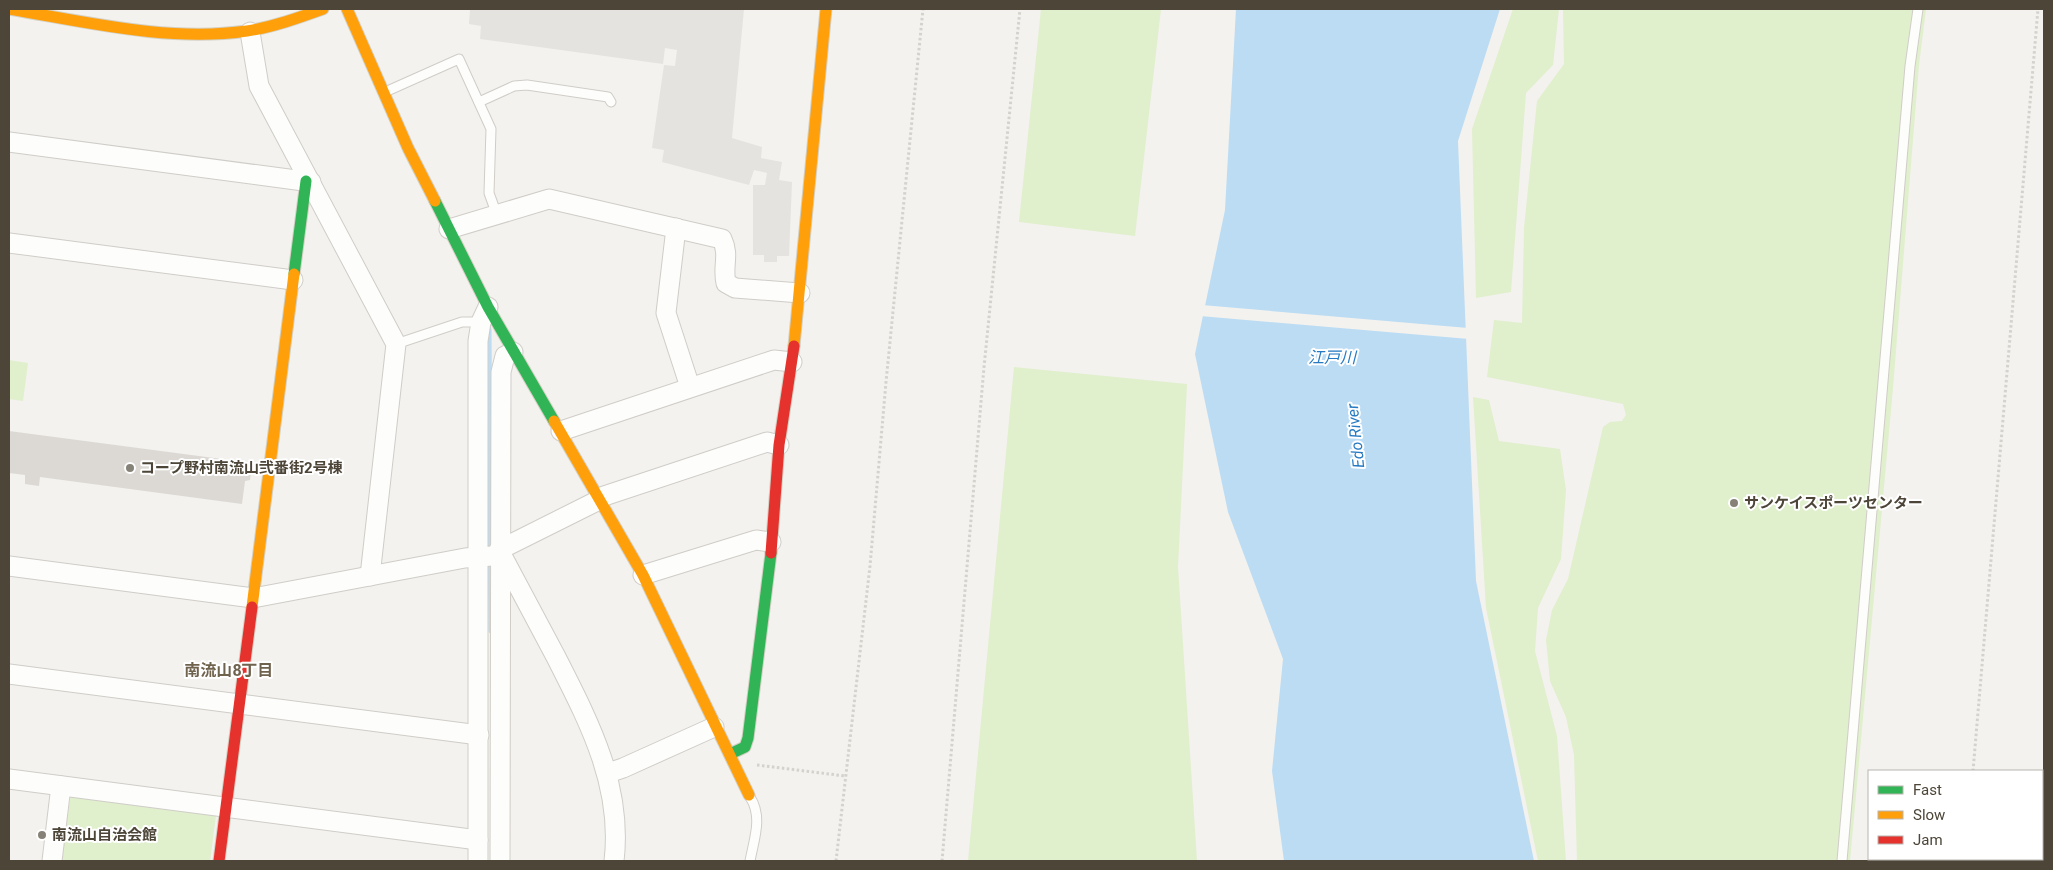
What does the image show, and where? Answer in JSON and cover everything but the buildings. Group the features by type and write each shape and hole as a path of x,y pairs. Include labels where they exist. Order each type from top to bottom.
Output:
{"street":[{"path":"9,9 115,21 199,35 250,32 273,27 324,9"},
{"path":"347,9 408,148 449,229 484,314 513,352 561,431 643,575 714,727 730,754 749,795"},
{"path":"730,754 745,747 748,738 769,578 779,445 792,362 800,293 826,9"},
{"path":"250,32 259,86 308,182 396,344 370,576"},
{"path":"9,142 308,182"},
{"path":"219,861 293,280 308,182"},
{"path":"449,229 549,199 722,239 727,250 724,274 726,283 735,288 800,293"},
{"path":"676,228 666,313 690,387"},
{"path":"9,244 293,280"},
{"path":"478,861 478,341 484,314"},
{"path":"500,861 499,552 501,372 505,356 513,352"},
{"path":"561,431 774,360 792,362"},
{"path":"9,566 253,598 499,552 599,499 767,442 779,445"},
{"path":"643,575 756,540 771,542"},
{"path":"499,552 570,685 597,742 608,773 615,822 614,861"},
{"path":"9,674 479,735"},
{"path":"608,773 714,727"},
{"path":"9,779 478,840"},
{"path":"52,861 61,786"}],"lane":[{"path":"1842,861 1910,66 1918,9"},
{"path":"384,93 459,59 491,129 489,193 497,215"},
{"path":"479,102 514,86 527,85 608,97 611,102"},
{"path":"396,344 484,314"},
{"path":"749,795 757,807 758,816 750,861"}],"path":[{"path":"836,861 870,566 886,382 923,9"},
{"path":"942,861 984,367 1020,9"},
{"path":"1972,770 2038,9"},
{"path":"737,769 759,765 845,776"}],"green space":[{"path":"1041,9 1161,9 1135,236 1019,222"},
{"path":"1513,9 1559,9 1553,65 1526,93 1511,292 1476,298 1472,129"},
{"name":"サンケイスポーツセンター","path":"1563,9 1926,9 1919,65 1893,388 1850,861 1577,861 1574,755 1566,717 1550,681 1546,640 1552,610 1568,579 1603,427 1610,422 1622,421 1626,415 1623,404 1487,377 1494,320 1522,323 1524,228 1537,101 1564,64"},
{"path":"9,360 28,363 23,401 9,399"},
{"path":"1014,367 1187,384 1178,567 1197,861 968,861"},
{"path":"1473,397 1489,400 1499,441 1560,449 1566,490 1561,559 1538,608 1535,651 1557,736 1566,861 1538,861 1486,608"},
{"path":"71,793 216,815 210,861 61,861"}],"shaded area":[{"path":"470,9 744,9 732,138 762,147 761,158 782,162 779,180 792,182 789,256 777,256 777,262 764,262 764,255 753,255 753,185 765,185 767,173 754,170 749,185 662,162 664,150 652,148 664,65 675,66 677,50 665,48 663,64 480,39 481,26 469,24"}],"water":[{"name":"江戸川","path":"1236,9 1500,9 1458,141 1476,581 1534,861 1284,861 1272,771 1283,659 1228,512 1195,354 1225,210"}],"pier":[{"path":"1202,305 1468,328 1469,339 1200,316"}],"waterway":[{"path":"489,329 491,631"}],"traffic: fast":[{"path":"294,274 306,181"},
{"path":"435,201 488,307 554,421"},
{"path":"730,754 745,747 748,738 771,553"}],"traffic: slow":[{"path":"9,9 98,25 187,34 247,31 285,22 323,9"},
{"path":"347,9 408,148 435,201"},
{"path":"794,346 826,9"},
{"path":"252,607 294,274"},
{"path":"554,421 643,575 749,795"}],"traffic: jam":[{"path":"771,553 779,445 794,346"},
{"path":"219,861 252,607"}],"place":[{"name":"コープ野村南流山弐番街2号棟","path":"130,468"},
{"name":"サンケイスポーツセンター","path":"1734,503"},
{"name":"南流山自治会館","path":"42,835"}],"district":[{"name":"南流山8丁目","path":"229,670"}],"water label":[{"name":"Edo River","path":"1355,436"}]}
